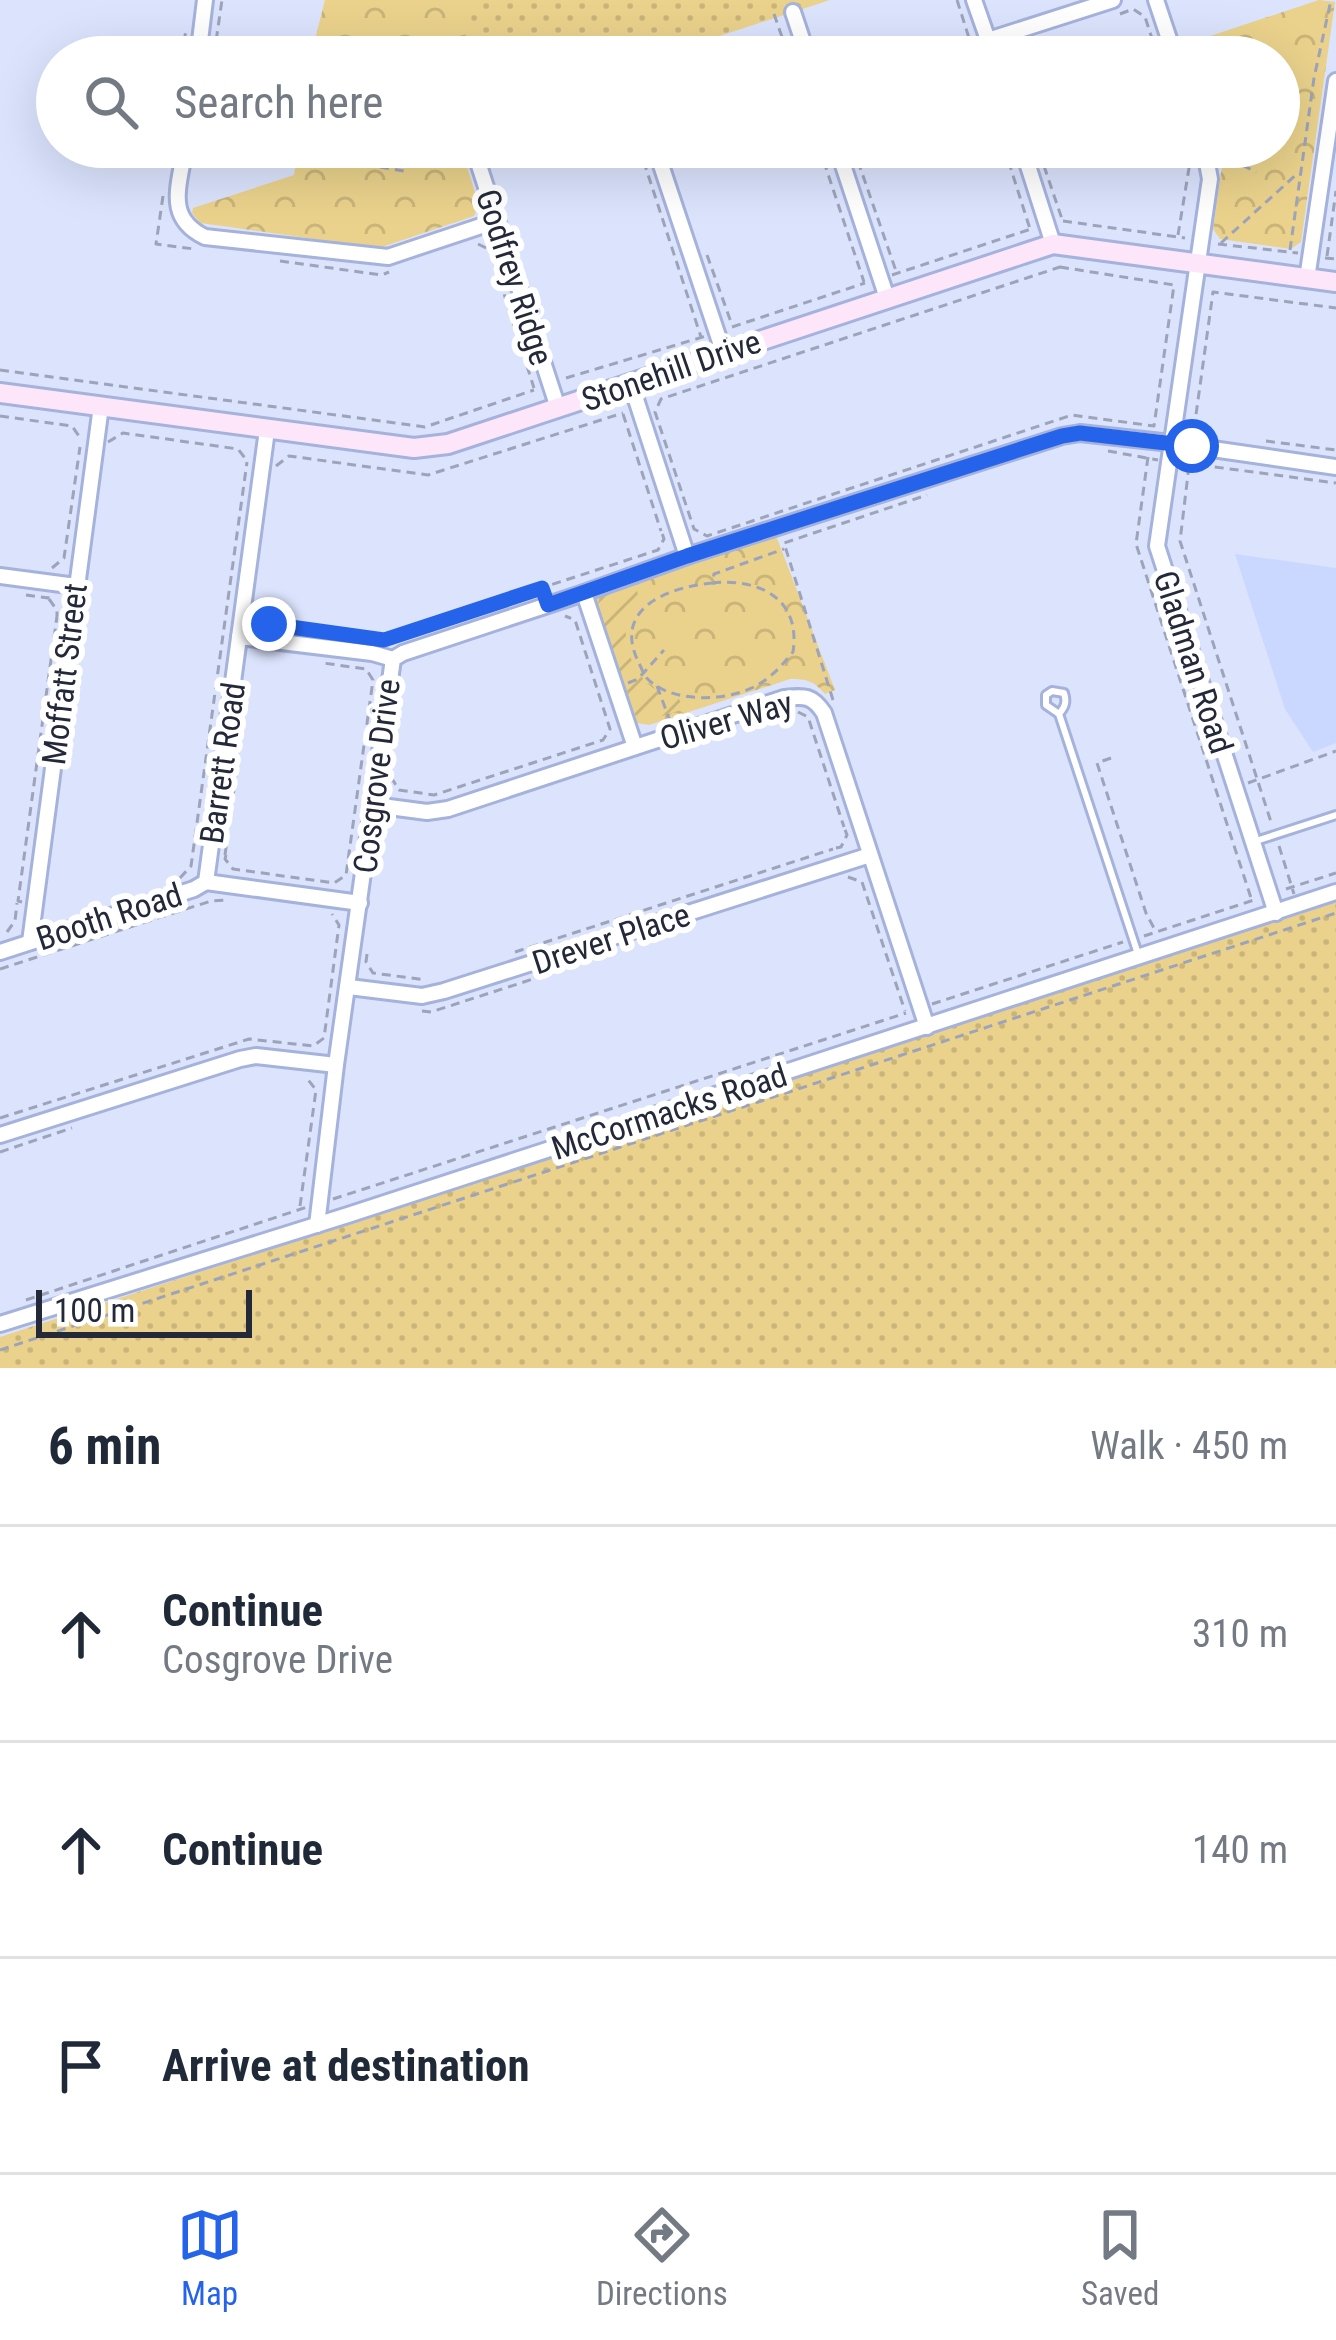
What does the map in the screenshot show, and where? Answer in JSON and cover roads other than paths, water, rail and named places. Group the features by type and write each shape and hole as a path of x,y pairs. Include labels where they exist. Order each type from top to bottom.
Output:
{"street":[{"path":"200,36 206,0"},
{"path":"974,0 987,36"},
{"path":"1156,0 1168,36"},
{"path":"1004,36 1113,8"},
{"path":"793,12 801,36"},
{"path":"1307,278 1336,81"},
{"path":"182,168 181,218 190,230 205,237 388,257 496,220"},
{"name":"Godfrey Ridge","path":"480,168 558,408"},
{"path":"662,168 723,351"},
{"path":"844,168 887,298"},
{"path":"1029,168 1053,244"},
{"name":"Gladman Road","path":"1208,168 1199,264 1157,546 1276,913"},
{"name":"Stonehill Drive","path":"0,392 414,448 448,444 1053,244 1336,282"},
{"path":"631,384 687,556"},
{"name":"Moffatt Street","path":"29,943 101,406"},
{"name":"Barrett Road","path":"206,882 218,854 239,637 267,430"},
{"name":"Cosgrove Drive","path":"317,1225 393,659 687,556 1062,436 1080,433 1172,443 1336,467"},
{"path":"0,576 76,586"},
{"path":"584,593 635,747"},
{"path":"239,637 393,659"},
{"name":"Oliver Way","path":"374,806 427,812 448,809 784,698 802,696 816,701 870,855 913,1011 927,1027"},
{"name":"Drever Place","path":"349,987 422,996 444,992 870,855"},
{"name":"Booth Road","path":"0,952 206,882 360,903"},
{"name":"McCormacks Road","path":"0,1324 1336,892"},
{"path":"0,1135 239,1059 256,1056 336,1065"}],"lane":[{"path":"1059,714 1140,957"},
{"path":"1252,842 1336,815"}]}
